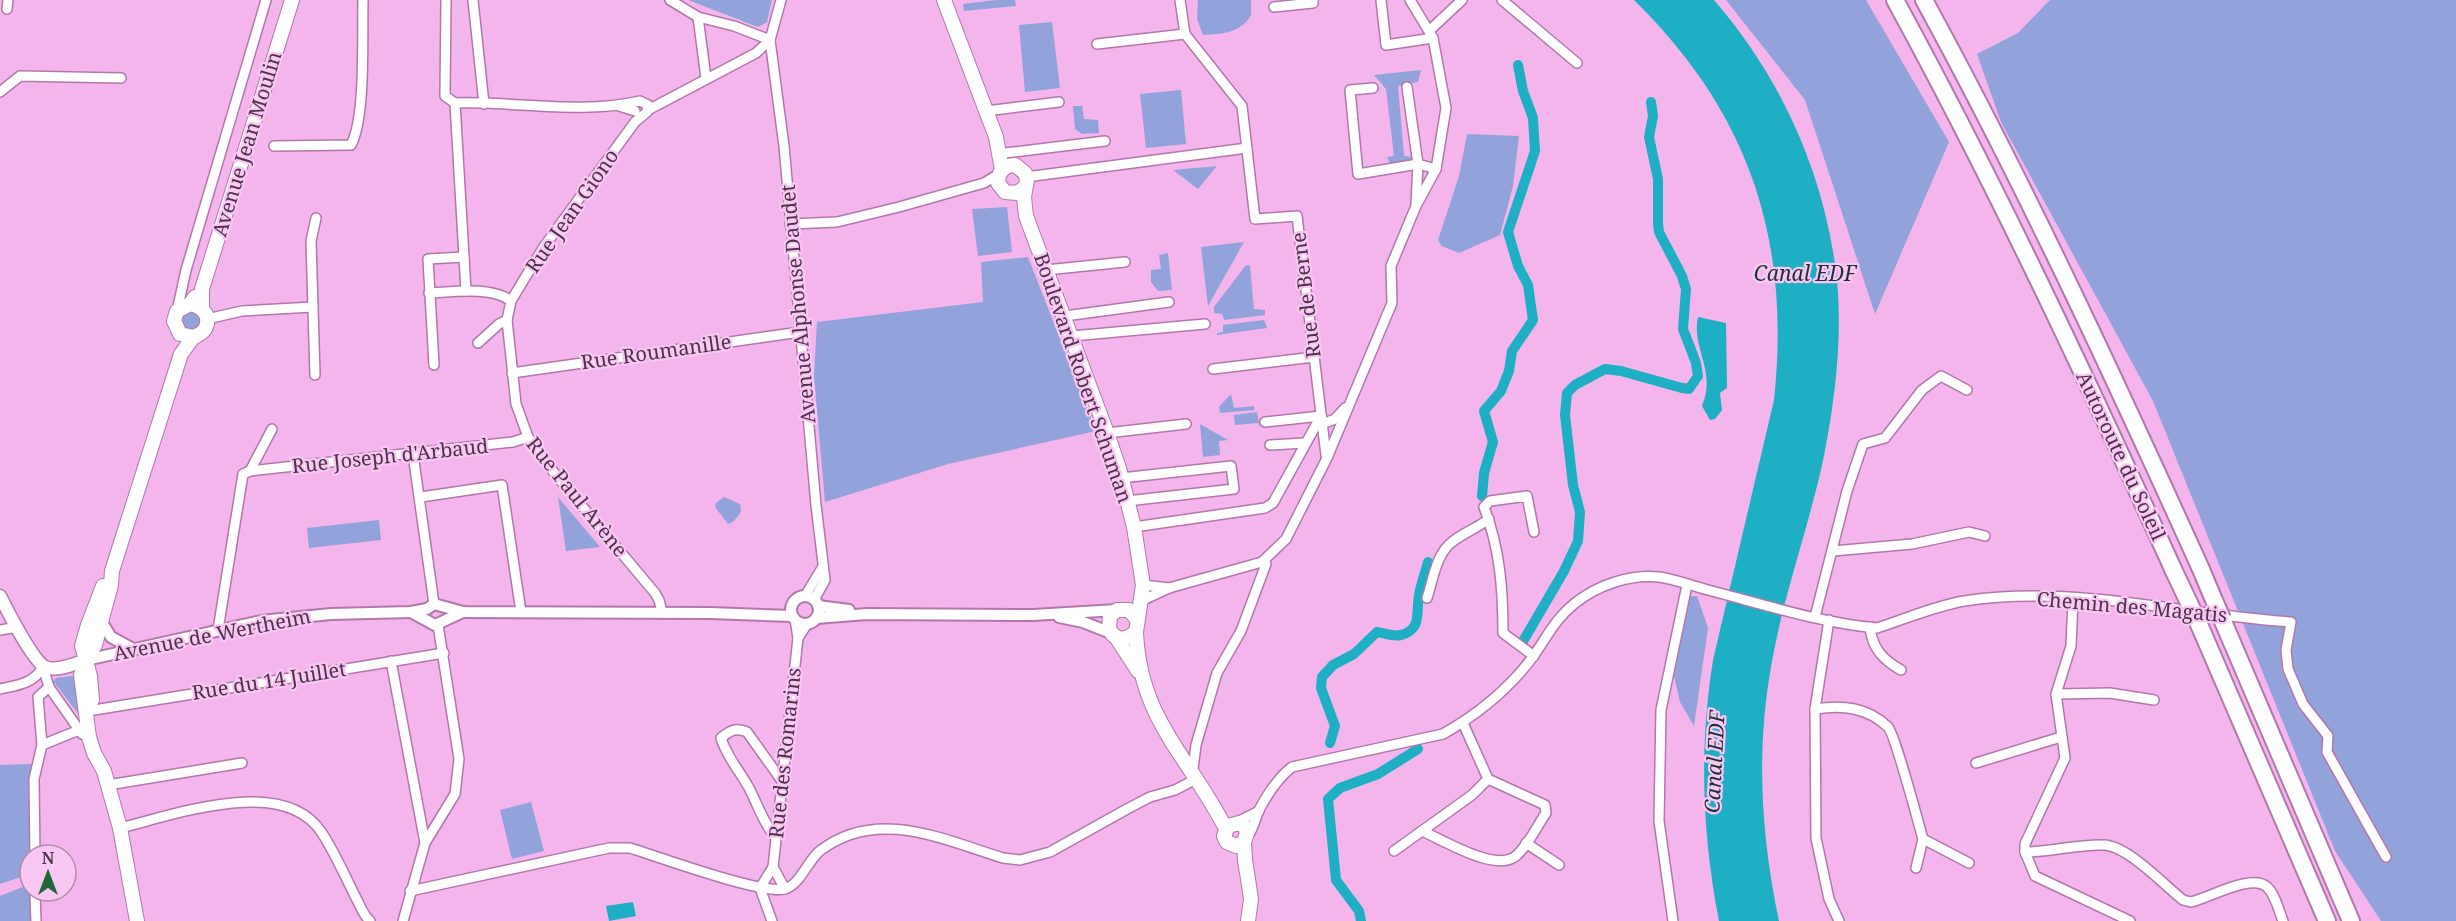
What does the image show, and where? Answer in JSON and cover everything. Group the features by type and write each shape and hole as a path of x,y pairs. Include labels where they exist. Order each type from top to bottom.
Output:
{"highway":[{"path":"1882,0 1909,49 1925,56"},
{"name":"Autoroute du Soleil","path":"1895,0 2077,360 2198,622 2327,921"},
{"name":"Autoroute du Soleil","path":"1924,0 2033,208 2098,344 2200,567 2351,921"}],"main road":[{"name":"Avenue Jean Moulin","path":"86,660 82,646 88,625 112,571 187,335 174,321 194,311 292,0"},
{"name":"Boulevard Robert Schuman","path":"944,0 1065,316 1121,478 1134,527 1141,581 1137,626 1141,676"},
{"name":"Boulevard Robert Schuman","path":"996,137 1005,153 1011,179"},
{"path":"187,335 205,328 194,311"},
{"name":"Avenue Jean Moulin","path":"86,660 95,645 111,585 112,571"},
{"path":"1141,581 1132,596 1108,620 1114,635 1141,676 1158,721 1232,825 1245,827 1242,842 1251,899 1248,921"},
{"path":"0,596 17,627 44,667 60,667 86,660"},
{"path":"1114,635 1129,638 1137,626 1129,610 1118,610"},
{"path":"86,660 106,778 120,828 137,921"},
{"path":"86,660 81,675 85,718 94,753 106,778"},
{"path":"1232,825 1225,839 1242,842"}],"street":[{"path":"266,0 186,270 194,311 313,307"},
{"path":"274,146 351,144 357,135 361,92 363,0"},
{"path":"446,0 445,96 455,103 617,105 679,92"},
{"path":"472,0 484,104"},
{"path":"670,0 698,17 734,26 770,40"},
{"path":"640,114 756,53 770,40 780,0"},
{"path":"790,224 837,222 984,183 1247,148 1242,106 1185,34 1180,0"},
{"path":"1274,7 1313,3 1313,0"},
{"path":"1382,0 1386,45 1431,34 1462,0"},
{"path":"1141,601 1169,588 1262,562 1286,539 1327,458 1392,303 1390,266 1416,206 1436,169 1446,108 1431,34 1410,0"},
{"path":"1502,0 1577,63"},
{"path":"698,17 706,78"},
{"path":"1096,44 1185,34"},
{"name":"Avenue Alphonse Daudet","path":"770,40 784,147 822,568 825,580 812,601"},
{"path":"0,92 20,76 121,78"},
{"path":"1407,87 1418,164 1416,206"},
{"path":"1373,88 1350,90 1358,174 1418,164 1436,169"},
{"path":"640,101 648,105 640,114"},
{"path":"986,111 1059,102"},
{"path":"455,103 466,291"},
{"path":"617,105 640,114"},
{"name":"Rue Jean Giono","path":"511,301 543,248 640,114"},
{"path":"1005,153 1105,141"},
{"name":"Rue de Berne","path":"1247,148 1255,219 1297,216 1327,458"},
{"path":"315,375 311,241 316,218"},
{"path":"434,365 428,259 464,257"},
{"path":"1046,270 1125,262"},
{"path":"429,293 466,291 497,293 511,301"},
{"name":"Rue Paul Arène","path":"511,301 507,320 512,373 521,422 528,437 555,474 655,593 662,612"},
{"path":"1065,316 1169,302"},
{"path":"478,343 498,324 507,320"},
{"path":"1072,336 1205,324"},
{"name":"Rue Roumanille","path":"512,373 800,332"},
{"path":"1213,369 1314,357"},
{"path":"1815,617 1847,491 1863,444 1885,438 1922,390 1941,376 1967,390"},
{"path":"1265,422 1335,419 1348,404"},
{"path":"1134,527 1265,508 1273,503 1305,443 1322,420"},
{"path":"1107,433 1186,424"},
{"path":"218,630 243,474 250,471 273,429"},
{"name":"Rue Joseph d'Arbaud","path":"250,471 513,442 528,437"},
{"path":"1270,445 1305,443"},
{"path":"413,454 421,497 433,610 432,624 442,622"},
{"path":"1121,478 1231,466 1234,489 1127,501"},
{"path":"421,497 502,485 521,612"},
{"path":"1534,532 1527,496 1490,501 1484,507 1495,536 1503,594 1503,633 1534,656"},
{"path":"1427,598 1440,557 1445,549 1451,542 1489,519"},
{"path":"1833,551 1912,544 1969,532 1985,536"},
{"path":"410,891 609,848 630,848 760,888 785,889 794,882 817,852 830,843 879,828 906,829 1003,858 1020,860 1050,852 1150,797 1175,790 1191,769 1217,673 1241,631 1266,564"},
{"path":"1242,842 1255,825 1259,811 1280,778 1292,767 1443,734 1463,723 1505,691 1534,656 1546,634 1574,604 1602,587 1626,579 1660,577 1687,585 1661,710 1659,821 1673,921"},
{"path":"1141,581 1169,588"},
{"name":"Chemin des Magatis","path":"1687,585 1815,617 1877,628 1963,602 2024,597 2073,598 2163,607 2254,620 2291,622 2286,650 2288,669 2303,704 2328,736 2327,752 2386,857"},
{"path":"2073,598 2071,646 2056,694 2065,753 2064,762 2025,844 2025,852 2035,876 2130,921"},
{"path":"867,614 796,599 793,614 811,621 867,614 1047,614 1118,610"},
{"path":"811,621 812,601"},
{"path":"403,921 425,843 455,794 459,759 444,653 442,622 447,612 433,610"},
{"name":"Avenue de Wertheim","path":"86,660 218,630 306,616 433,610 793,614"},
{"name":"Avenue de Wertheim","path":"442,622 464,612"},
{"name":"Rue des Romarins","path":"773,867 798,638 793,614"},
{"path":"1047,614 1083,622 1114,635"},
{"path":"1829,620 1815,709 1816,838 1829,899 1839,921"},
{"path":"101,621 111,637 133,649"},
{"name":"Rue des Romarins","path":"798,638 811,621"},
{"path":"0,630 17,627"},
{"path":"1870,627 1875,647 1886,662 1901,670"},
{"name":"Rue du 14 Juillet","path":"94,710 444,653"},
{"path":"391,661 425,843"},
{"path":"44,667 49,687 94,753"},
{"path":"0,689 27,683 38,676 44,667"},
{"path":"35,843 34,779 42,745 38,697 49,687"},
{"path":"2056,694 2110,693 2154,700"},
{"path":"1815,709 1839,705 1865,711 1890,729 1923,838 1916,868"},
{"path":"1422,831 1488,860 1506,862 1517,856 1546,813 1545,805 1488,779 1463,723"},
{"path":"776,838 768,827 749,788 724,750 722,738 730,731 741,729 747,732 782,781"},
{"path":"42,745 79,730"},
{"path":"1976,763 2061,737"},
{"path":"106,778 242,763"},
{"path":"1394,851 1472,795 1488,779"},
{"path":"120,828 244,801 291,807 303,813 322,832 370,921"},
{"path":"1232,825 1259,811"},
{"path":"1923,838 1970,863"},
{"path":"1526,843 1560,865"},
{"path":"2025,852 2104,845 2115,847 2131,857 2182,900 2191,902 2244,883 2258,882 2268,887 2283,921"},
{"path":"760,888 773,867 785,889"},
{"path":"760,888 772,921"},
{"path":"35,903 36,921"}],"shaded area":[{"path":"688,0 772,0 767,22 758,27"},
{"path":"1015,0 1016,6 964,11 963,4"},
{"path":"1198,0 1251,0 1251,15 1242,26 1236,29 1203,35 1197,19"},
{"path":"1726,0 1866,0 1949,142 1875,314 1805,100"},
{"path":"2050,0 2456,0 2456,921 2381,921 2335,851 2153,401 2001,122 1977,54 2018,33"},
{"path":"1052,22 1060,88 1025,92 1019,25"},
{"path":"1421,70 1418,82 1398,86 1404,156 1413,157 1407,162 1390,163 1387,157 1394,156 1386,89 1374,75"},
{"path":"1181,90 1186,144 1146,148 1140,94"},
{"path":"1073,106 1082,106 1084,119 1098,120 1099,133 1082,134 1075,129"},
{"path":"1467,134 1519,136 1513,186 1500,235 1459,253 1442,246 1438,240 1459,176"},
{"path":"1217,166 1198,189 1173,170"},
{"path":"1007,207 1012,252 978,256 972,209"},
{"path":"1244,242 1208,306 1201,247"},
{"path":"1168,253 1172,290 1158,291 1151,282 1151,270 1161,269 1159,255"},
{"path":"1028,257 1096,431 948,464 825,502 814,376 817,322 983,302 981,262"},
{"path":"1246,265 1250,266 1254,309 1265,310 1265,315 1224,320 1222,314 1214,313 1214,307"},
{"path":"186,310 198,311 203,322 194,331 186,330 181,324 181,316"},
{"path":"1264,320 1267,328 1217,335 1223,332 1223,325"},
{"path":"1231,394 1234,408 1254,406 1254,410 1220,413 1219,407"},
{"path":"1257,412 1260,428 1258,423 1235,425 1234,415"},
{"path":"1200,424 1228,440 1219,441 1220,455 1203,457"},
{"path":"558,497 600,547 566,551"},
{"path":"724,497 740,504 741,512 733,522 728,524 715,507 716,503"},
{"path":"379,520 381,540 309,548 307,528"},
{"path":"1697,596 1708,628 1694,726 1680,702 1674,676 1689,597"},
{"path":"75,677 79,710 77,712 53,681 56,678"},
{"path":"32,764 31,843 18,843 18,878 0,884 0,765"},
{"path":"531,802 544,851 512,859 500,810"},
{"path":"18,889 18,903 31,903 32,921 0,921 0,896"}],"water":[{"name":"Canal EDF","path":"1634,0 1714,0 1737,29 1758,59 1794,123 1819,192 1835,264 1839,337 1832,409 1818,483 1776,640 1763,731 1765,826 1779,921 1719,921 1709,856 1704,791 1706,726 1713,660 1774,400 1778,342 1776,286 1768,233 1754,183 1734,134 1707,88 1674,43"},
{"path":"1698,317 1726,323 1727,388 1720,393 1722,410 1715,419 1710,420 1702,406 1707,382 1698,339"},
{"path":"633,902 636,916 609,921 606,906"}],"waterway":[{"path":"1482,496 1484,473 1493,442 1484,411 1501,391 1509,371 1512,351 1533,320 1528,285 1518,266 1508,232 1535,151 1533,118 1523,91 1518,65"},
{"path":"1522,643 1564,571 1578,541 1580,512 1573,485 1565,415 1567,393 1575,385 1605,369 1689,389 1698,376 1696,363 1683,329 1686,289 1682,276 1659,232 1658,179 1649,137 1653,116 1651,102"},
{"path":"1330,743 1335,726 1321,688 1322,677 1333,665 1354,654 1377,632 1401,635 1412,629 1417,619 1419,595 1428,562"},
{"path":"1361,921 1359,911 1336,880 1328,799 1340,788 1378,774 1418,749"}]}
